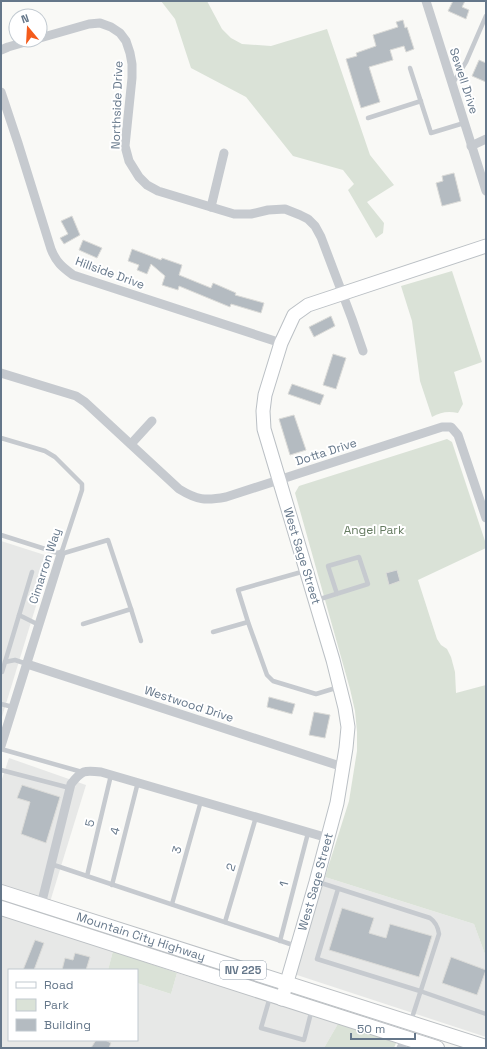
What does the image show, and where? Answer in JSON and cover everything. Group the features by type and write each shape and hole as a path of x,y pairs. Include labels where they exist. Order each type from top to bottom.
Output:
{"main road":[{"name":"Mountain City Highway","path":"1,892 486,1047"},
{"name":"Mountain City Highway","path":"1,908 312,1008 404,1043 437,1048"}],"street":[{"name":"Sewell Drive","path":"426,1 486,191"},
{"name":"Northside Drive","path":"48,36 89,24 100,23 111,27 120,33 126,41 132,64 132,78 125,146 129,161 139,177 147,185 158,191 234,214 251,214 268,210 285,209 300,214 315,226 321,237 363,351"},
{"name":"Hillside Drive","path":"1,92 51,249 54,257 62,268 73,275 281,343"},
{"path":"472,146 486,139"},
{"path":"210,207 224,153"},
{"name":"West Sage Street","path":"276,997 287,983 328,838 337,803 348,727 333,660 264,429 263,411 265,395 281,343 294,315 308,305 486,246"},
{"name":"Dotta Drive","path":"1,373 76,396 85,402 179,489 190,496 203,499 226,497 442,427 451,427 458,435 486,518"},
{"path":"131,444 152,420"},
{"name":"Cimarron Way","path":"1,747 61,554"},
{"name":"Westwood Drive","path":"26,664 343,767"},
{"path":"41,905 71,784 78,775 88,770 138,782 328,838"}],"lane":[{"path":"452,84 466,62 486,16"},
{"path":"410,68 431,134 464,123"},
{"path":"368,118 421,100"},
{"name":"Cimarron Way","path":"1,438 45,451 55,457 82,484 82,490 61,554"},
{"path":"1,535 61,554 108,540 141,641"},
{"path":"315,601 337,594 368,584 359,557 328,566 337,594"},
{"path":"306,570 238,590 267,675 273,681 316,694 340,687"},
{"path":"1,672 32,572"},
{"path":"83,624 131,609"},
{"path":"19,615 39,625"},
{"path":"213,632 248,622"},
{"path":"5,662 14,660 26,664"},
{"path":"1,704 13,707"},
{"path":"1,747 83,772"},
{"path":"1,770 70,788"},
{"name":"5","path":"87,876 112,775"},
{"name":"4","path":"112,885 138,782"},
{"name":"3","path":"172,904 201,801"},
{"name":"2","path":"225,922 256,818"},
{"name":"1","path":"280,941 308,833"},
{"path":"51,864 298,946"},
{"path":"316,882 434,920 438,926 439,934 410,1023"},
{"path":"338,889 317,959 420,990 486,1014"},
{"path":"276,997 261,1028 304,1040 312,1008"}],"shaded area":[{"path":"1,541 51,557 1,720"},
{"path":"9,758 86,785 50,902 1,885 1,782"},
{"path":"325,877 474,924 486,957 486,1037 294,974"},
{"path":"1,914 113,951 108,969 8,969 8,1041 138,1041 138,983 171,994 177,973 339,1022 324,1048 1,1048"}],"green space":[{"path":"161,1 207,1 222,29 231,38 242,44 271,46 327,29 370,155 394,185 367,202 384,223 383,233 376,238 348,190 354,184 343,170 293,156 246,97 191,68 175,19"},
{"path":"452,271 482,362 454,372 463,404 458,413 445,412 432,417 420,381 412,321 401,286"},
{"name":"Angel Park","path":"447,439 452,442 486,544 486,548 418,580 437,639 441,645 447,649 451,657 455,672 456,693 486,685 486,957 474,924 325,877 349,801 357,751 357,732 355,711 350,689 295,493 299,486"},
{"path":"113,951 177,973 171,994 138,983 138,969 108,969"},
{"path":"339,1022 396,1043 394,1048 324,1048"}],"building":[{"path":"453,1 465,1 462,7 469,10 466,19 448,11"},
{"path":"403,20 405,28 407,27 414,49 406,52 404,46 390,50 393,60 369,67 380,102 361,108 346,59 357,56 356,53 376,46 373,35 398,27 396,22"},
{"path":"479,60 486,63 486,82 472,76"},
{"path":"454,173 461,201 442,206 436,183 443,181 442,176"},
{"path":"72,216 80,235 64,244 60,238 68,234 61,221"},
{"path":"83,240 102,248 97,258 79,250"},
{"path":"132,249 161,260 162,258 182,265 179,275 211,288 213,283 236,293 235,295 264,303 261,313 231,304 230,307 179,286 178,290 162,285 165,276 151,264 147,274 137,270 139,265 128,261"},
{"path":"331,316 335,326 314,337 309,327"},
{"path":"333,354 346,358 336,389 323,385"},
{"path":"292,384 324,395 320,405 288,394"},
{"path":"294,415 306,450 290,455 279,419"},
{"path":"397,570 400,581 389,585 386,573"},
{"path":"269,697 295,704 292,714 267,707"},
{"path":"314,712 330,715 325,738 309,735"},
{"path":"22,785 60,797 46,843 21,834 30,802 17,798"},
{"path":"342,908 374,918 369,933 386,938 390,924 432,936 419,977 329,950"},
{"path":"35,940 44,943 34,969 23,969"},
{"path":"75,953 90,957 86,969 62,969 65,958 73,960"},
{"path":"451,957 486,970 477,995 442,983"},
{"path":"95,1041 107,1041 111,1043 109,1048 91,1048"}]}
